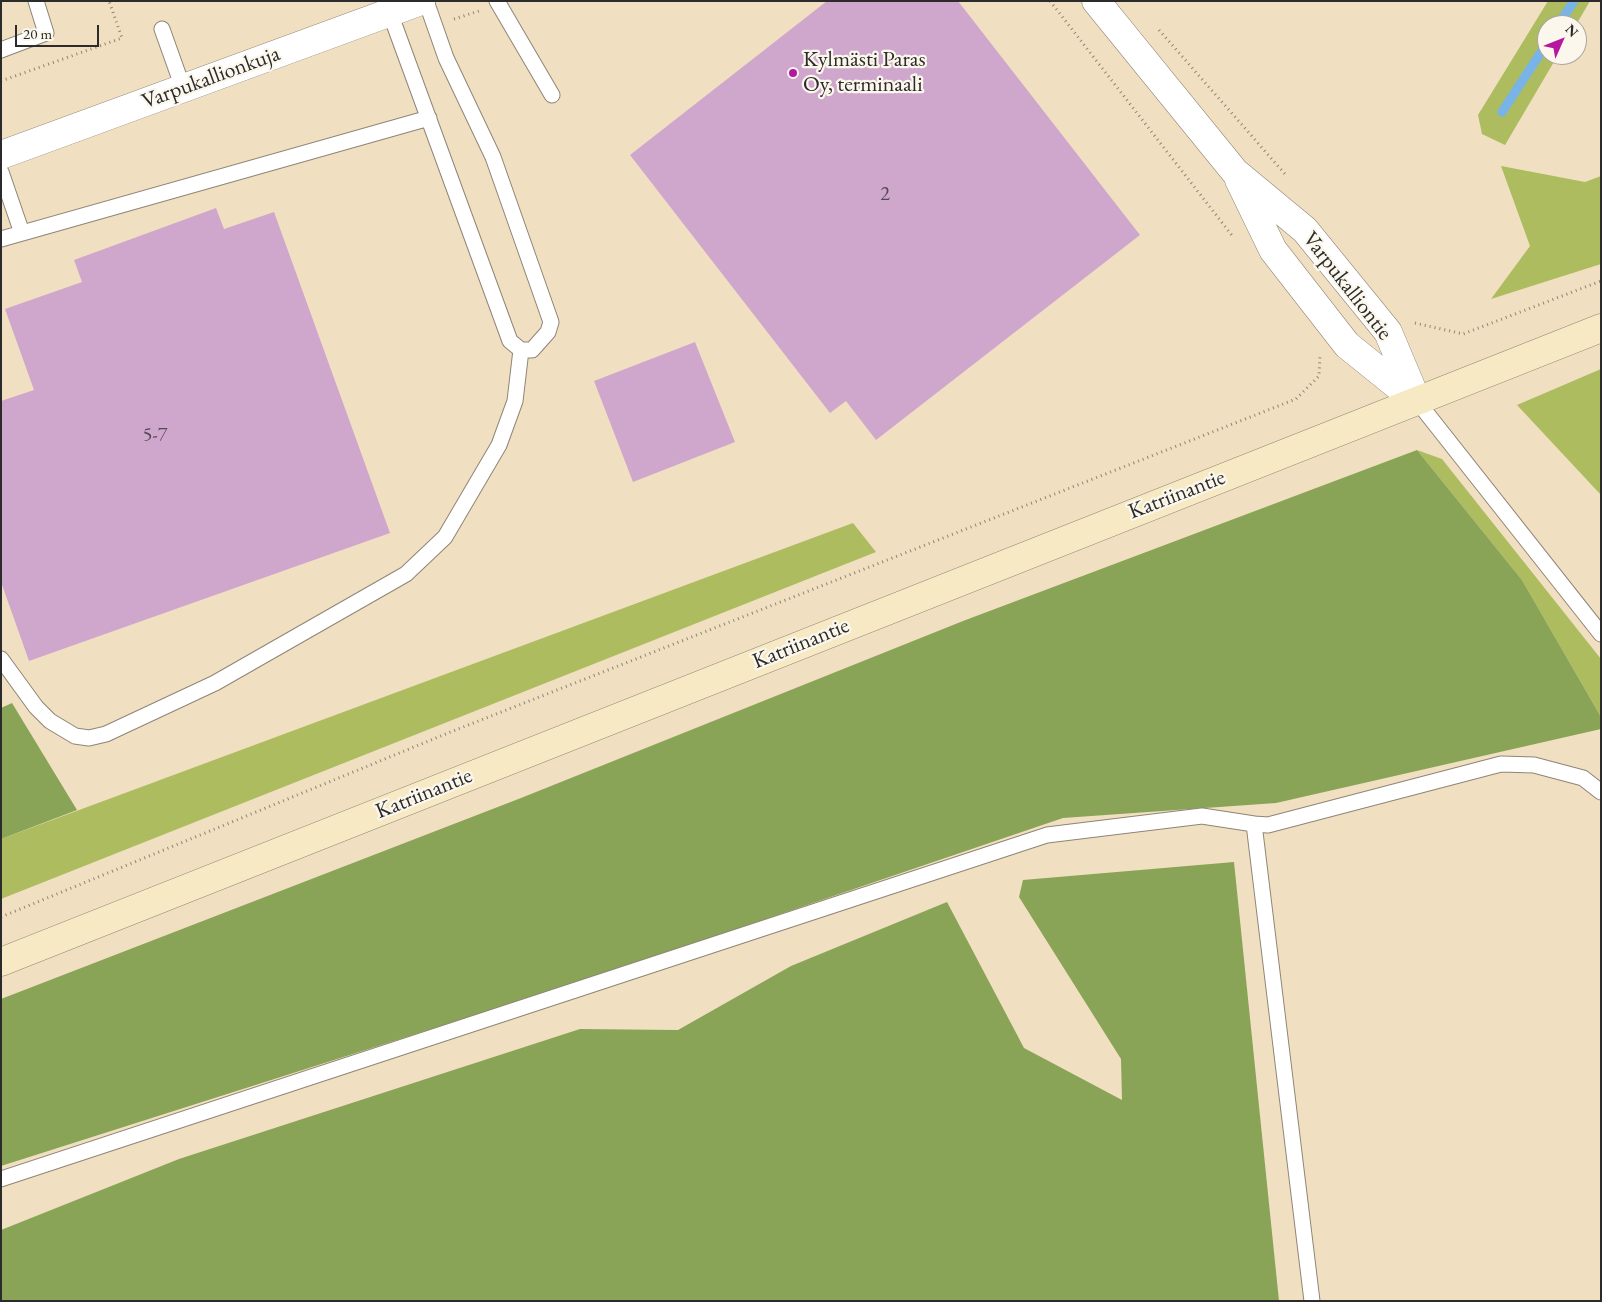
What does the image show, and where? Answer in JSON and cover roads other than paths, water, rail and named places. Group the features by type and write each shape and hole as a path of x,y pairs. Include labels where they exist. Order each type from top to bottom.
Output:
{"main road":[{"name":"Katriinantie","path":"1,962 1601,328"}],"street":[{"name":"Varpukallionkuja","path":"1,155 421,1"},
{"name":"Varpukalliontie","path":"1096,1 1235,172 1306,230 1388,332 1417,401"},
{"name":"Varpukalliontie","path":"1235,172 1274,250 1348,345 1417,401"}],"lane":[{"path":"1,50 46,33 36,1"},
{"path":"390,13 510,341 521,350 532,350 548,332 551,322 493,157 446,58 426,1"},
{"path":"497,1 552,95"},
{"path":"162,29 183,88"},
{"path":"1,239 429,118"},
{"path":"1,172 22,233"},
{"path":"1,659 36,707 50,721 75,736 89,738 106,734 215,683 406,574 444,537 499,445 515,401 521,350"},
{"path":"1417,401 1601,634"},
{"path":"1,1179 1047,834 1202,816 1268,825 1501,764 1534,765 1583,778 1601,792"},
{"path":"1254,824 1312,1301"}],"waterway":[{"path":"1565,15 1574,1"},
{"path":"1502,112 1537,58"}],"place":[{"name":"Kylmästi Paras Oy, terminaali","path":"793,73"}]}
